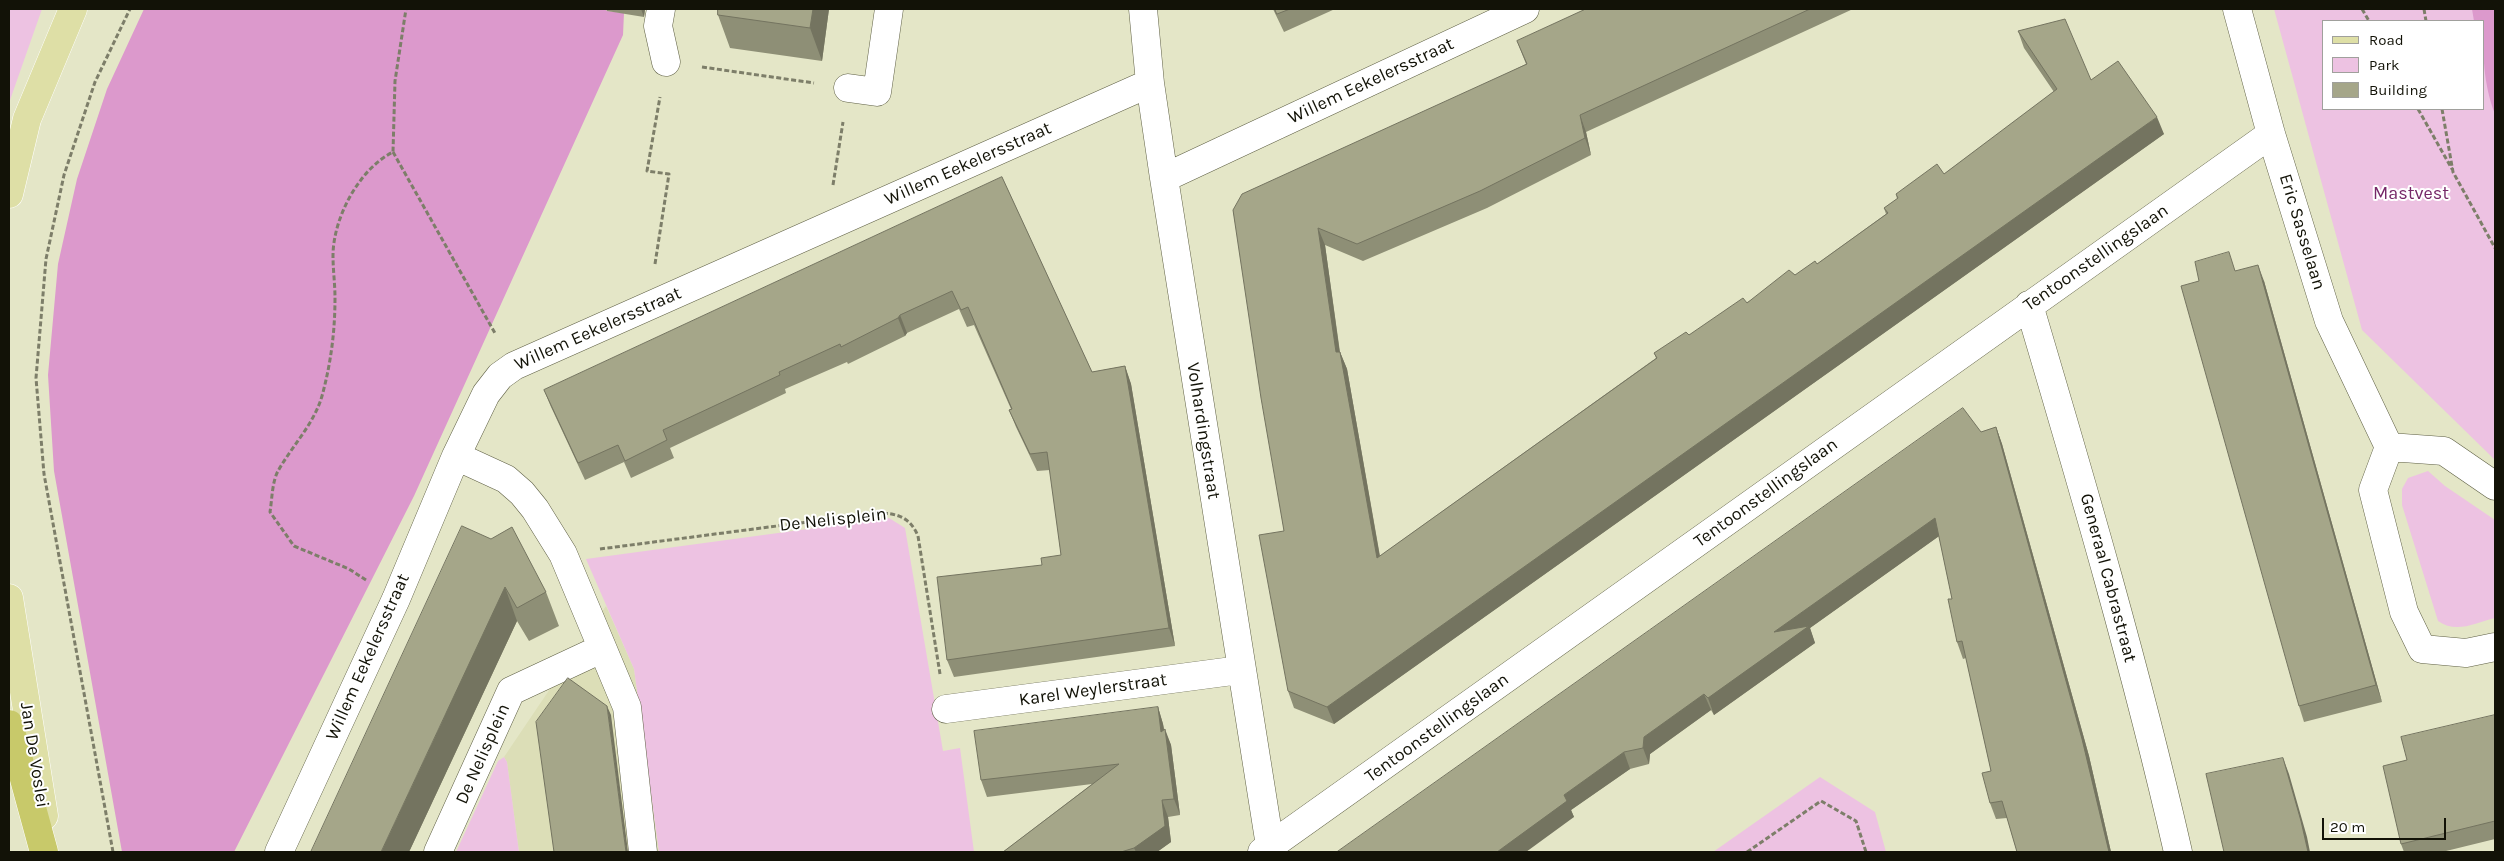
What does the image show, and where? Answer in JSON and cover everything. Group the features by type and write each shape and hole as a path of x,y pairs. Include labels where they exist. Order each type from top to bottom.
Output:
{"highway":[{"path":"9,724 44,852"}],"main road":[{"path":"9,194 26,119 73,9"},
{"name":"Jan De Voslei","path":"9,598 51,852"}],"street":[{"path":"661,9 658,26 666,62"},
{"path":"848,88 877,92 889,9"},
{"name":"Volhardingstraat","path":"1142,9 1150,83 1164,178 1267,850"},
{"name":"Willem Eekelersstraat","path":"1164,178 1524,9"},
{"name":"Eric Sasselaan","path":"2236,9 2271,134 2329,320 2389,447"},
{"name":"Willem Eekelersstraat","path":"279,852 396,599 456,456 486,394 500,376 514,366 1150,83"},
{"name":"Tentoonstellingslaan","path":"1267,850 2271,134"},
{"name":"Generaal Cabrastraat","path":"2029,305 2096,531 2156,753 2178,852"},
{"path":"2495,486 2444,452 2389,447 2373,490 2404,612 2422,649 2466,653 2495,647"},
{"path":"456,456 506,479 522,493 535,509 562,554 627,707 644,852"},
{"name":"De Nelisplein","path":"438,852 511,691 601,649"},
{"name":"Karel Weylerstraat","path":"946,709 1240,670"}],"path":[{"path":"113,852 44,474 36,378 46,259 64,175 95,82 130,9"},
{"path":"406,9 395,81 393,152 514,366"},
{"path":"2362,9 2368,20"},
{"path":"648,306 670,174 647,171 666,62 848,88 827,228"},
{"path":"2419,110 2495,248"},
{"path":"2442,110 2453,172"},
{"path":"393,152 379,159 362,179 343,209 333,254 335,298 330,363 321,398 302,436 277,473 270,512 294,546 349,569 396,599"},
{"name":"De Nelisplein","path":"562,554 877,513 891,513 906,518 914,526 918,536 946,709"},
{"path":"1746,852 1821,801 1856,821 1866,852"}],"shaded area":[{"path":"144,9 605,9 607,11 624,13 623,35 414,496 234,852 122,852 54,471 48,375 58,264 77,179 107,89"},
{"path":"2472,9 2495,9 2495,114 2486,80 2484,20 2474,20"},
{"path":"606,606 634,669 659,852 519,852 507,762 504,757"}],"green space":[{"path":"9,9 42,9 9,103"},
{"name":"Mastvest","path":"2274,9 2495,9 2495,460 2362,330"},
{"path":"2428,471 2445,486 2495,520 2495,618 2459,627 2445,625 2438,621 2402,505 2402,489 2408,478"},
{"path":"889,518 905,528 943,751 960,748 974,852 659,852 634,669 586,559"},
{"path":"504,757 507,762 519,852 456,852 498,761"},
{"path":"1820,777 1875,812 1886,852 1713,852"}],"building":[{"path":"718,9 813,9 810,28 718,15"},
{"path":"1275,9 1290,9 1277,14"},
{"path":"1586,9 1810,9 1580,115 1585,138 1480,191 1357,244 1318,228 1336,352 1340,352 1377,558 1657,358 1654,353 1686,332 1689,335 1743,298 1747,303 1789,270 1795,275 1815,261 1817,264 1888,213 1884,208 1898,198 1896,194 1937,164 1944,174 2057,89 2018,31 2065,19 2091,80 2118,61 2157,117 1327,707 1288,691 1259,535 1284,531 1261,398 1233,210 1242,194 1527,64 1517,41"},
{"path":"1002,177 1092,372 1125,366 1169,628 947,660 937,577 1042,565 1041,558 1061,555 1047,452 1030,454 1009,410 1012,409 968,307 961,310 952,291 900,315 898,318 841,347 840,344 779,372 780,375 663,430 667,440 625,461 618,445 578,463 544,390"},
{"path":"2229,252 2235,271 2258,265 2376,685 2299,706 2181,286 2199,281 2195,262"},
{"path":"1963,408 1981,432 1996,427 2082,739 2109,852 2017,852 2002,801 1990,803 1982,773 1991,771 1962,641 1957,642 1948,599 1952,599 1935,518 1774,632 1809,626 1708,698 1704,694 1644,737 1643,748 1624,752 1564,795 1567,801 1497,852 1337,852"},
{"path":"462,526 491,539 512,527 546,592 517,608 505,587 381,852 311,852"},
{"path":"568,678 607,706 626,852 554,852 536,722"},
{"path":"1158,707 1161,732 1165,729 1174,799 1162,800 1165,826 1134,848 1121,852 1003,852 1119,764 981,780 974,731"},
{"path":"2495,715 2495,821 2401,844 2383,766 2407,760 2401,737"},
{"path":"2283,758 2308,852 2224,852 2206,774"}]}
